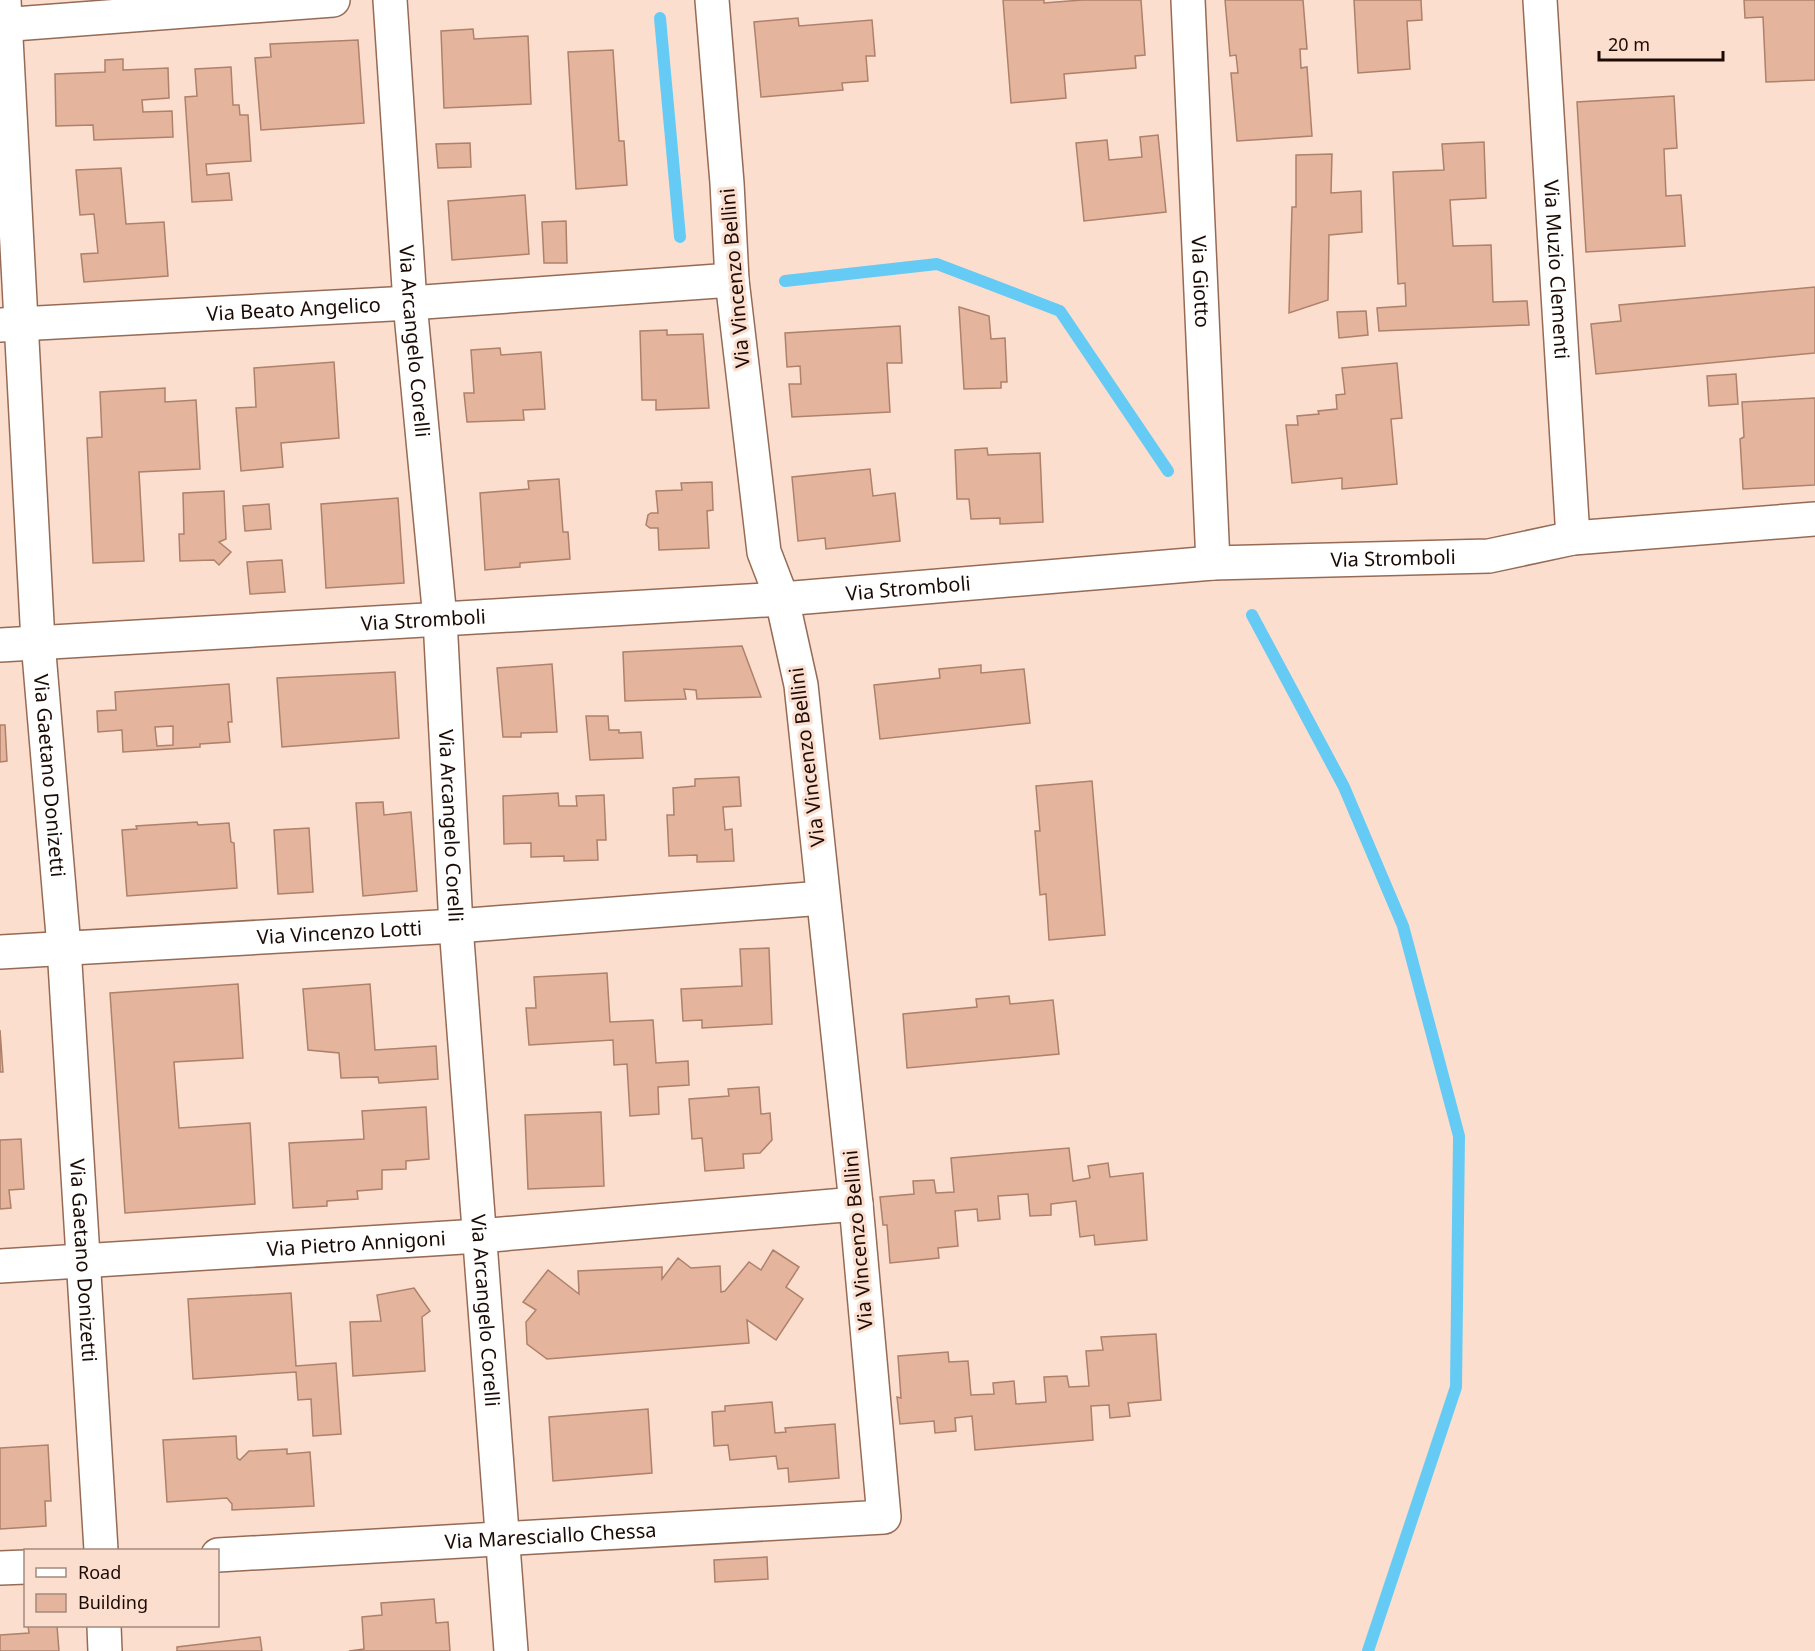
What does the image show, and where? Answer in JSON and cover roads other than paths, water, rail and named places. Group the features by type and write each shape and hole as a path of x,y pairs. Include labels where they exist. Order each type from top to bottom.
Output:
{"street":[{"path":"3,17 333,0"},
{"name":"Via Arcangelo Corelli","path":"390,0 410,303 440,619 456,926 511,1651"},
{"name":"Via Vincenzo Bellini","path":"712,0 727,183 732,280 764,552 782,599 801,685 856,1204 884,1517"},
{"name":"Via Giotto","path":"1188,0 1213,563"},
{"name":"Via Muzio Clementi","path":"1540,0 1574,538"},
{"name":"Via Gaetano Donizetti","path":"3,17 11,325 64,947 101,1549"},
{"name":"Via Beato Angelico","path":"11,325 410,303 732,280"},
{"name":"Via Stromboli","path":"0,645 782,599 1213,563 1489,555 1574,538 1815,519"},
{"name":"Via Vincenzo Lotti","path":"0,952 456,926 823,898"},
{"name":"Via Pietro Annigoni","path":"0,1266 480,1236 856,1204"},
{"name":"Via Maresciallo Chessa","path":"219,1556 884,1517"},
{"path":"0,1568 24,1567"},
{"path":"104,1627 105,1651"}],"waterway":[{"path":"660,18 680,237"},
{"path":"785,281 937,264 1060,311 1168,471"},
{"path":"1252,615 1344,787 1403,926 1459,1136 1456,1387 1368,1651"}]}
